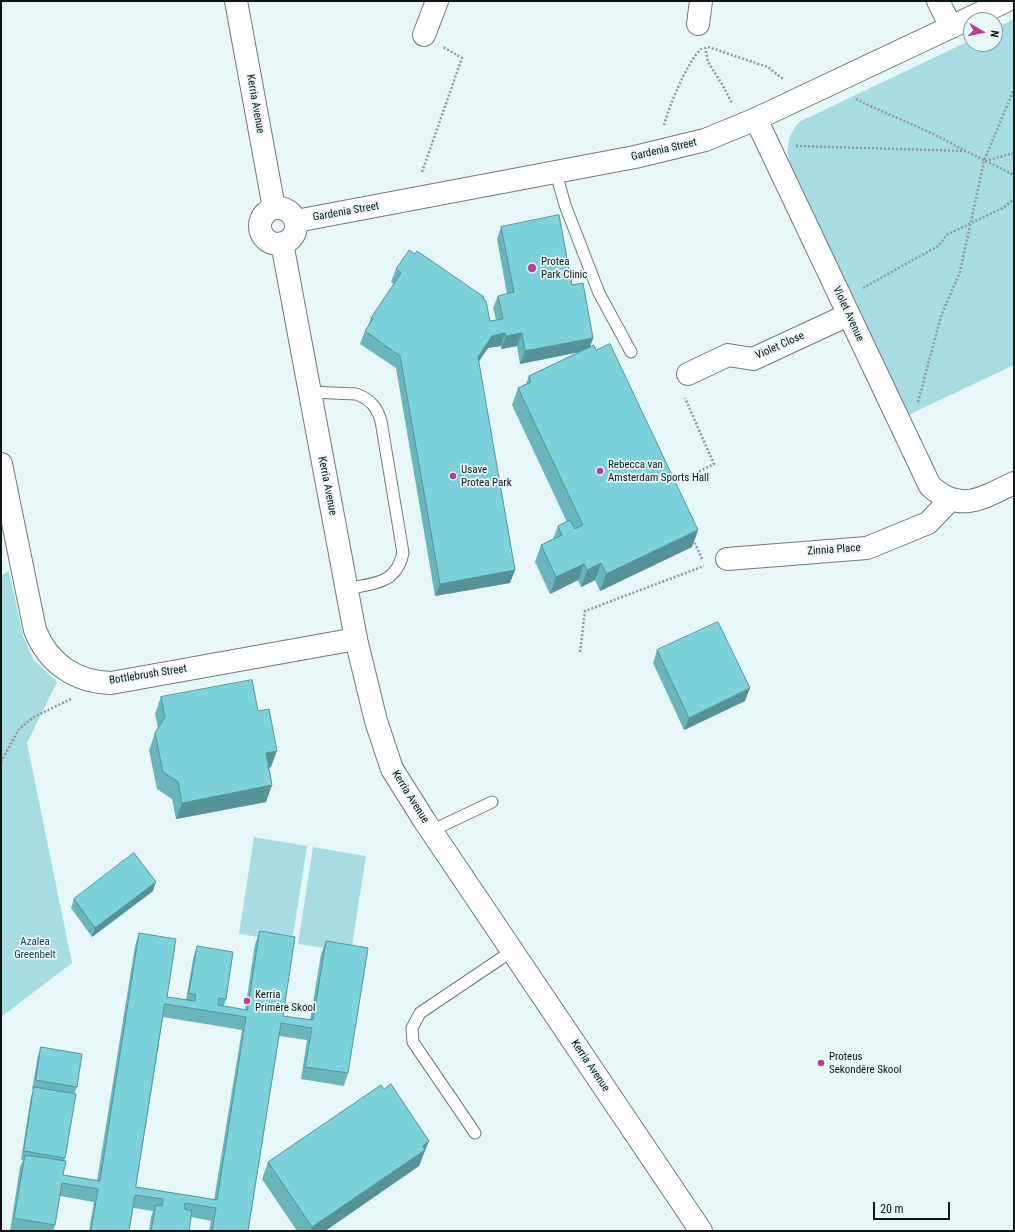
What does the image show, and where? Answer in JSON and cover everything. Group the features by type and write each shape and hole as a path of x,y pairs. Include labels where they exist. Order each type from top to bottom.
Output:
{"street":[{"name":"Kerria Avenue","path":"236,1 274,208"},
{"path":"424,35 437,1"},
{"path":"698,24 701,1"},
{"path":"938,1 951,27"},
{"name":"Gardenia Street","path":"296,221 420,199 667,151 705,140 749,122 1006,1"},
{"name":"Violet Avenue","path":"749,122 771,151 930,486 939,494 950,500"},
{"path":"274,208 288,210 296,221 294,236 282,244 268,241 260,230 260,222 263,216 274,208"},
{"name":"Kerria Avenue","path":"282,244 356,639 376,721 392,769 431,831 701,1231"},
{"name":"Violet Close","path":"688,374 728,355 753,359 844,306"},
{"name":"Bottlebrush Street","path":"1,464 35,630 40,643 58,665 70,673 86,680 111,683 356,639"},
{"path":"950,500 972,501 1014,483"},
{"name":"Zinnia Place","path":"727,559 867,548 928,523 950,500"}],"lane":[{"path":"556,172 565,205 599,293 631,352"},
{"path":"310,392 356,394 363,396 375,406 381,421 403,553 398,569 390,578 346,589"},
{"path":"431,831 492,802"},
{"path":"475,1133 413,1042 412,1028 420,1013 512,951"}],"path":[{"path":"420,199 422,169 462,58 424,35"},
{"path":"705,45 768,67 780,75 796,100"},
{"path":"705,45 708,62 749,122"},
{"path":"667,151 664,126 668,113 694,56 705,45"},
{"path":"843,78 854,98 891,116 940,136 966,152 1014,175"},
{"path":"898,419 916,408 940,316 960,272 984,161 1014,89"},
{"path":"771,151 786,146 966,152"},
{"path":"984,161 1014,152"},
{"path":"844,306 858,290 938,246 948,234 1003,208 1014,199"},
{"path":"670,486 714,464 677,378 688,374"},
{"path":"580,652 585,611 705,566 692,536"},
{"path":"1,762 19,729 34,717 78,695 86,680"},
{"path":"1,756 5,753"}],"green space":[{"path":"1014,19 1014,365 908,415 790,164 788,158 788,142 792,132 799,122 963,44 963,52 1003,52 1003,24"},
{"name":"Azalea Greenbelt","path":"9,571 23,636 34,660 57,682 27,743 72,963 1,1017 1,575"},
{"path":"254,837 307,846 292,942 239,934"},
{"path":"313,847 366,856 351,952 298,944"}],"building":[{"name":"Usave Protea Park","path":"559,215 572,285 583,283 593,338 525,351 522,333 506,336 505,333 492,336 478,357 515,570 440,584 400,356 365,331 373,319 371,318 401,273 396,269 409,250 415,254 417,251 484,297 483,298 486,301 490,321 503,319 498,296 514,292 501,227"},
{"name":"Rebecca van Amsterdam Sports Hall","path":"610,344 698,530 606,574 601,563 587,570 584,564 556,577 541,545 562,535 558,526 570,520 575,529 583,525 518,388 531,382 529,376 594,345 596,350"},
{"path":"718,622 750,688 689,718 657,650"},
{"path":"252,680 258,711 269,709 277,751 266,753 272,785 182,803 178,782 163,772 155,733 165,717 161,697"},
{"path":"134,853 156,882 95,928 74,899"},
{"path":"260,931 295,937 283,1016 313,1020 326,941 368,948 348,1073 305,1067 312,1028 281,1023 248,1231 212,1231 216,1208 185,1203 184,1209 192,1211 189,1231 151,1231 156,1205 162,1206 163,1199 135,1195 129,1231 91,1230 98,1189 62,1183 55,1225 14,1218 25,1155 66,1161 63,1175 100,1181 139,933 176,939 167,997 195,1001 196,995 189,993 197,946 233,952 226,999 219,998 218,1005 247,1010","holes":["165,1004 246,1017 217,1200 136,1187"]},
{"path":"41,1047 82,1054 77,1087 36,1080"},
{"path":"391,1084 429,1141 423,1146 425,1150 312,1227 268,1162 381,1085 384,1089"},
{"path":"34,1087 76,1094 65,1158 24,1151"}],"place":[{"name":"Protea Park Clinic","path":"532,268"},
{"name":"Rebecca van Amsterdam Sports Hall","path":"600,471"},
{"name":"Usave Protea Park","path":"453,476"},
{"name":"Kerria Primêre Skool","path":"247,1001"},
{"name":"Proteus Sekondêre Skool","path":"821,1063"}]}
